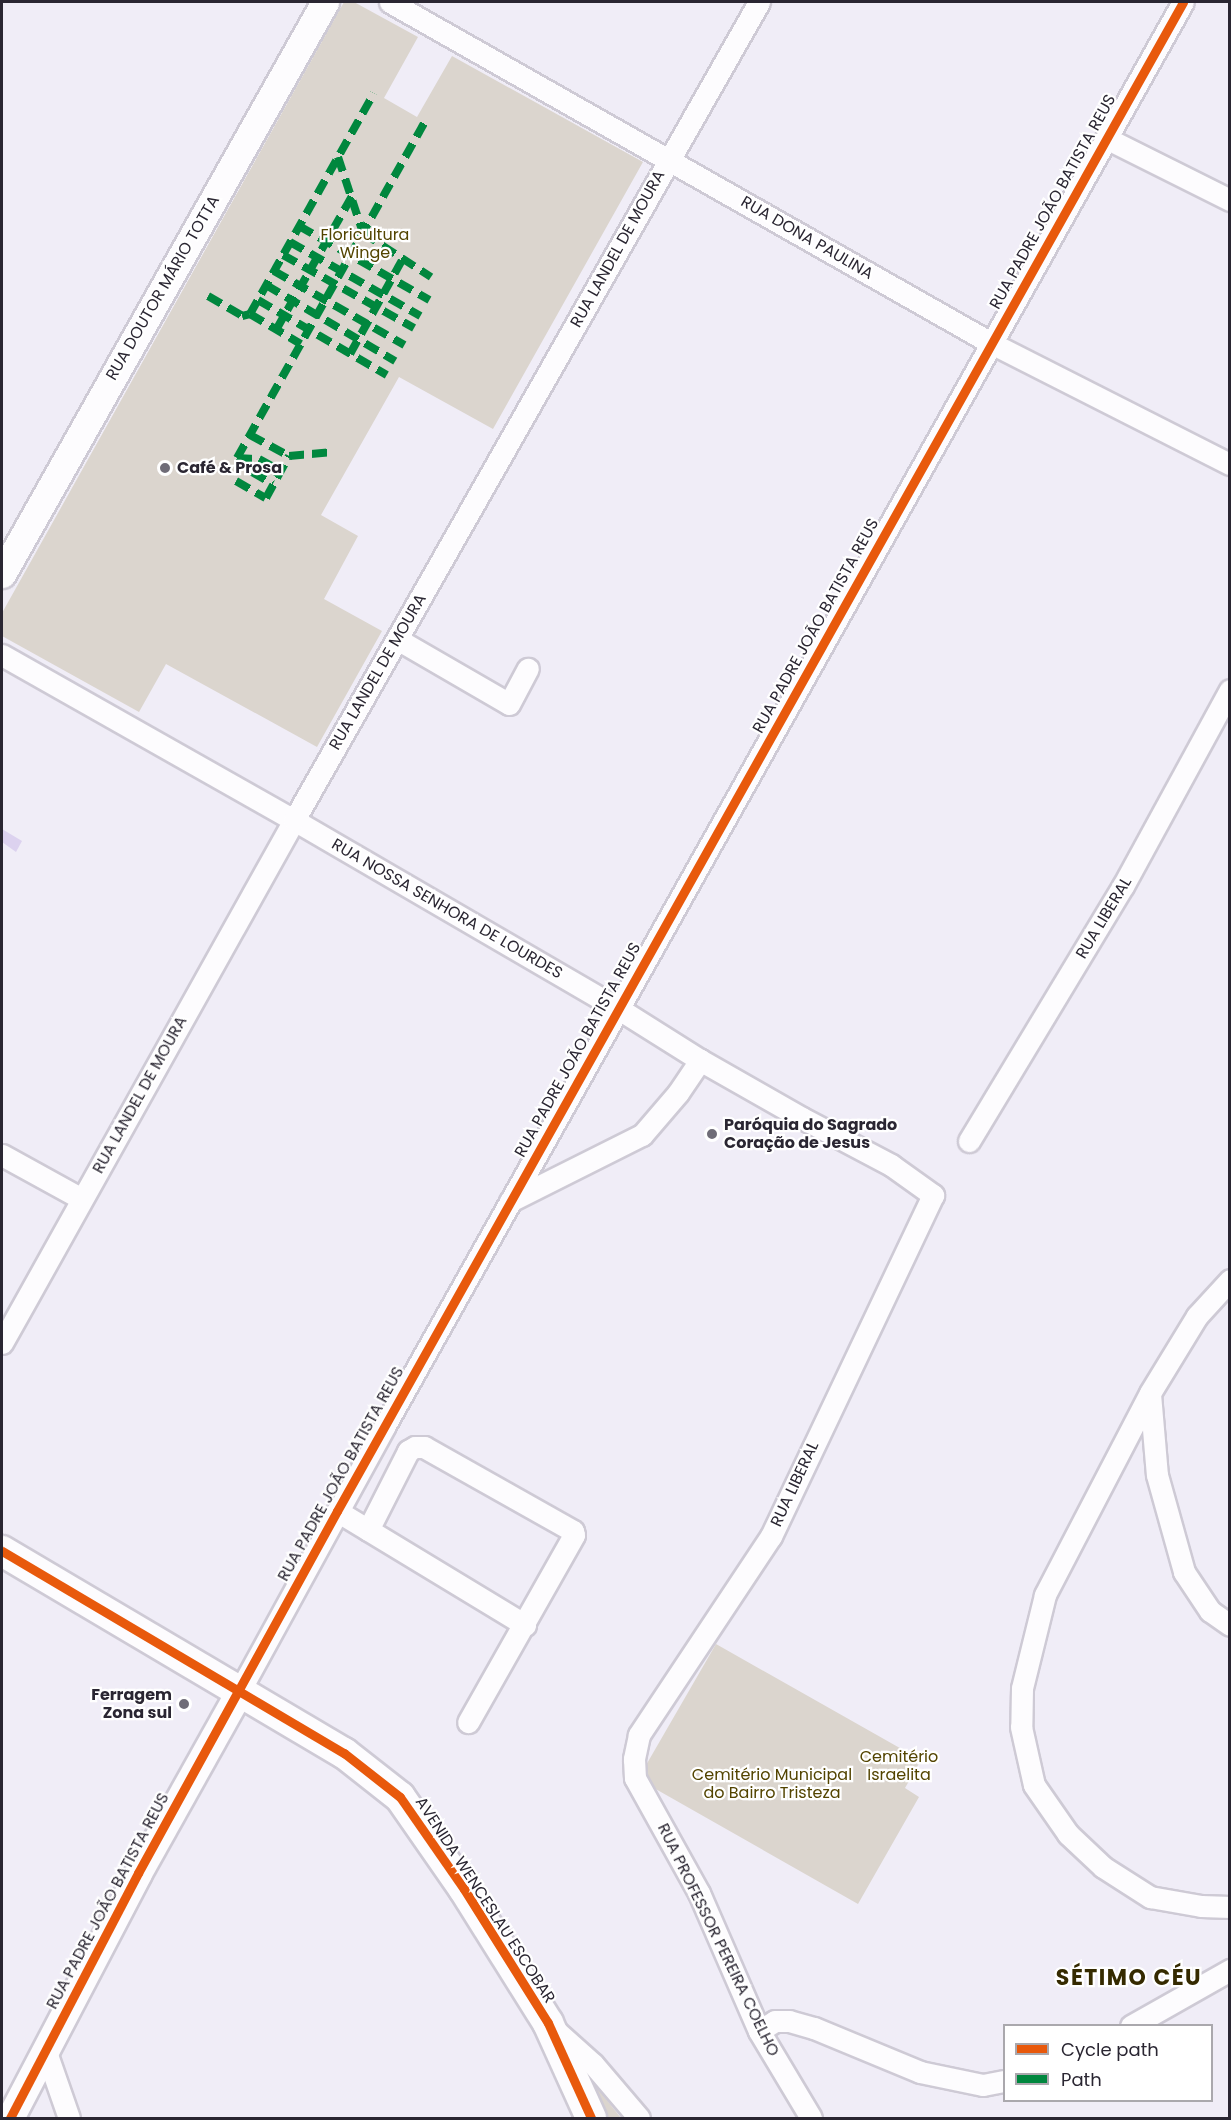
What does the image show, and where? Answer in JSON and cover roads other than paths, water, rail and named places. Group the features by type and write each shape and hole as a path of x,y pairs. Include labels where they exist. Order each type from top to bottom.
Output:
{"main road":[{"name":"AVENIDA WENCESLAU ESCOBAR","path":"2,1551 344,1753 400,1797 464,1889 548,2024 591,2118"}],"street":[{"name":"RUA DOUTOR MÁRIO TOTTA","path":"2,574 325,2"},
{"name":"RUA DONA PAULINA","path":"390,2 991,343 1230,464"},
{"name":"RUA LANDEL DE MOURA","path":"2,1343 10,1309 82,1199 294,820 759,2"},
{"name":"RUA PADRE JOÃO BATISTA REUS","path":"10,2118 138,1873 337,1512 1183,2"},
{"path":"1106,138 1230,200"},
{"path":"397,639 509,704 528,669"},
{"name":"RUA NOSSA SENHORA DE LOURDES","path":"2,655 619,1008 700,1060 891,1165 933,1195"},
{"name":"RUA LIBERAL","path":"969,1141 1124,886 1230,690"},
{"path":"510,1201 642,1135 678,1093 700,1060"},
{"path":"2,1155 82,1199"},
{"name":"RUA LIBERAL","path":"634,1758 639,1735 771,1536 933,1195"},
{"path":"1230,1280 1197,1316 1150,1393 1045,1595 1022,1688 1021,1727 1034,1785 1068,1834 1103,1867 1150,1897 1201,1906 1230,1907"},
{"path":"1150,1393 1157,1475 1184,1572 1210,1611 1230,1624"},
{"path":"368,1530 408,1451 424,1447 566,1525 574,1535 468,1722"},
{"path":"337,1512 525,1625"},
{"name":"RUA PROFESSOR PEREIRA COELHO","path":"634,1758 635,1778 699,1893 759,2031 811,2118"},
{"path":"1133,2024 1230,1970"},
{"path":"759,2031 775,2021 789,2021 814,2028 920,2072 984,2085 1003,2081"},
{"path":"548,2024 593,2064 639,2118"},
{"path":"45,2052 69,2118"}],"place":[{"name":"Café & Prosa","path":"165,468"},
{"name":"Paróquia do Sagrado Coração de Jesus","path":"712,1134"},
{"name":"Ferragem Zona sul","path":"184,1704"}],"district":[{"name":"SÉTIMO CÉU","path":"1129,1978"}],"park label":[{"name":"Floricultura Winge","path":"365,244"},
{"name":"Cemitério Israelita","path":"899,1766"},
{"name":"Cemitério Municipal do Bairro Tristeza","path":"772,1784"}]}
